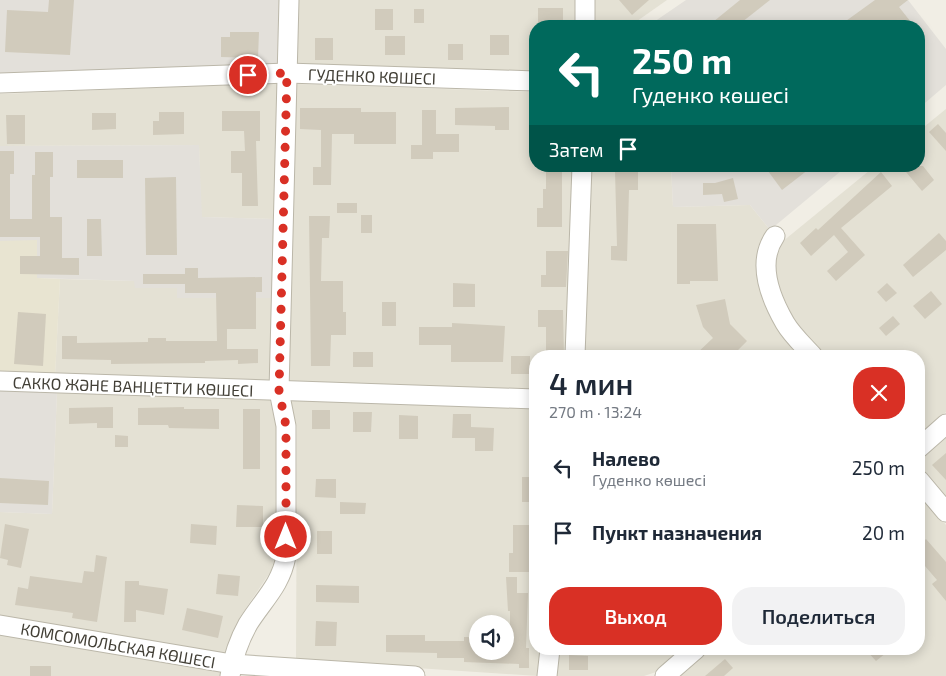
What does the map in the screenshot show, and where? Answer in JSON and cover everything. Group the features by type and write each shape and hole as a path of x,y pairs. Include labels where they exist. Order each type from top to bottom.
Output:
{"street":[{"path":"231,670 238,644 249,623 276,586 285,564 286,426 279,391 289,0"},
{"path":"585,0 585,20"},
{"name":"ГУДЕНКО КӨШЕСІ","path":"0,83 287,73 529,81"},
{"path":"575,350 582,172"},
{"path":"775,236 767,246 764,260 769,287 786,324 808,350"},
{"name":"САККО ЖӘНЕ ВАНЦЕТТИ КӨШЕСІ","path":"0,381 529,399"},
{"path":"925,443 946,424"},
{"path":"925,487 946,512"},
{"name":"КОМСОМОЛЬСКАЯ КӨШЕСІ","path":"0,625 231,670 416,676"},
{"path":"547,676 549,655"},
{"path":"665,676 689,655"}],"shaded area":[{"path":"0,0 279,0 277,64 0,74"},
{"path":"298,0 577,0 577,20 529,20 529,72 296,64"},
{"path":"591,0 667,0 639,20 591,20"},
{"path":"686,0 908,0 924,20 657,20"},
{"path":"925,22 946,49 946,85 925,103"},
{"path":"277,83 275,219 201,217 199,145 0,146 0,94"},
{"path":"296,84 529,92 529,172 574,172 566,350 529,350 529,391 287,383"},
{"path":"946,109 946,412 925,431 925,350 819,350 794,320 778,285 775,271 776,250 782,242 868,172 925,172 925,126"},
{"path":"199,145 202,217 275,219 273,298 177,298 177,288 135,288 134,281 37,278 37,241 0,241 0,146"},
{"path":"589,172 671,172 673,207 750,205 770,230 761,243 800,350 582,350"},
{"path":"671,172 840,172 770,230 750,205 673,207"},
{"path":"37,240 37,278 60,279 55,376 0,374 0,241"},
{"path":"60,279 135,281 135,288 177,288 178,298 273,298 272,382 55,376"},
{"path":"0,390 57,392 52,514 0,512"},
{"path":"57,392 270,400 276,426 275,556 271,571 240,617 224,654 0,616 0,512 52,514"},
{"path":"289,398 529,409 529,655 540,655 538,676 296,660 297,427"},
{"path":"946,436 946,499 925,474 925,455"},
{"path":"925,500 946,525 946,676 677,676 700,655 925,655"},
{"path":"0,635 221,670 220,676 0,676"},
{"path":"556,655 676,655 659,671 644,676 554,676"}],"building":[{"path":"49,0 74,0 70,55 5,52 7,10 48,12"},
{"path":"619,0 649,0 632,15"},
{"path":"740,0 770,0 745,20 715,20"},
{"path":"875,0 908,0 899,7 909,20 847,20"},
{"path":"538,8 563,8 563,20 538,20"},
{"path":"375,9 393,9 393,30 375,30"},
{"path":"414,9 424,9 424,23 414,23"},
{"path":"230,32 259,32 258,58 221,57 221,37 230,37"},
{"path":"490,35 509,35 509,55 490,55"},
{"path":"385,36 405,36 405,55 385,55"},
{"path":"315,38 333,38 333,60 315,60"},
{"path":"448,44 463,44 463,60 448,60"},
{"path":"509,107 509,130 495,130 495,126 455,125 455,108"},
{"path":"300,108 361,108 361,112 396,112 396,144 354,144 354,134 332,134 331,185 313,185 313,167 321,167 321,130 300,129"},
{"path":"422,110 436,110 436,134 459,134 459,152 433,152 433,159 411,159 411,145 422,145"},
{"path":"222,111 260,111 260,141 256,141 258,206 242,206 242,173 231,173 231,151 245,151 244,131 222,131"},
{"path":"159,112 184,112 184,134 153,135 153,121 159,121"},
{"path":"92,113 116,113 116,129 92,130"},
{"path":"6,115 25,115 25,144 7,144"},
{"path":"938,124 946,133 946,151 929,132"},
{"path":"0,151 14,151 14,174 10,174 10,219 32,219 32,175 35,175 35,152 53,152 53,177 50,177 50,217 62,217 62,258 79,258 79,275 20,274 20,256 40,256 40,237 0,237"},
{"path":"77,160 123,160 123,178 77,178"},
{"path":"925,169 934,180 922,191 906,172 925,172"},
{"path":"546,172 562,172 562,227 537,227 537,208 543,208 543,189 546,189"},
{"path":"615,172 638,172 638,190 629,190 627,261 611,260 611,246 617,246"},
{"path":"769,172 805,172 782,190"},
{"path":"881,172 892,186 841,228 865,255 836,281 827,271 848,252 834,235 811,256 800,243 816,228 818,230"},
{"path":"176,177 177,255 146,255 145,178"},
{"path":"733,178 738,199 724,202 722,194 703,195 703,183 715,183"},
{"path":"337,203 357,203 357,213 337,213"},
{"path":"361,215 372,215 372,233 361,233"},
{"path":"309,216 330,216 329,238 322,238 321,281 343,281 343,312 346,312 346,335 331,335 330,366 311,366"},
{"path":"87,219 101,219 102,256 87,256"},
{"path":"677,224 716,224 718,281 690,281 690,284 677,284"},
{"path":"939,233 946,241 946,250 913,277 903,265"},
{"path":"546,251 568,251 566,287 541,287 541,275 546,275"},
{"path":"185,268 198,268 198,278 262,277 262,292 256,292 256,329 227,329 227,349 258,349 258,363 238,364 238,360 205,361 205,363 111,364 111,360 62,359 62,336 77,336 77,343 148,342 148,338 166,338 166,341 217,341 216,293 185,293 185,284 143,284 143,274 185,274"},
{"path":"453,283 475,284 475,307 453,307"},
{"path":"887,283 897,293 886,302 877,292"},
{"path":"931,291 942,304 925,319 913,306"},
{"path":"725,299 730,324 747,341 738,350 700,350 713,338 703,327 696,305"},
{"path":"382,302 396,302 396,326 382,326"},
{"path":"538,310 563,310 564,350 546,350 546,327 538,327"},
{"path":"18,312 46,314 43,366 14,364"},
{"path":"893,316 900,324 886,336 879,328"},
{"path":"452,323 505,326 503,362 451,362 451,345 419,345 419,327 452,327"},
{"path":"353,352 373,352 373,367 353,367"},
{"path":"511,356 529,356 529,374 511,374"},
{"path":"113,407 113,428 97,428 97,423 69,424 69,408"},
{"path":"184,407 184,409 219,409 219,429 138,425 138,408"},
{"path":"243,409 260,409 260,469 243,469"},
{"path":"312,410 330,410 330,429 312,429"},
{"path":"353,412 372,412 371,432 353,432"},
{"path":"453,414 471,414 471,427 494,428 493,451 475,451 475,438 452,438"},
{"path":"399,415 418,416 418,439 399,439"},
{"path":"115,435 128,436 128,447 115,447"},
{"path":"946,453 946,480 932,465"},
{"path":"522,477 529,477 529,502 522,502"},
{"path":"0,478 49,481 48,505 0,503"},
{"path":"316,479 336,479 336,498 315,497"},
{"path":"340,502 366,503 365,514 340,514"},
{"path":"237,505 263,506 263,527 236,527"},
{"path":"5,524 29,529 21,568 7,565 8,560 0,558"},
{"path":"191,524 217,526 216,545 190,543"},
{"path":"513,525 529,525 529,572 509,572 509,553 513,553"},
{"path":"317,531 332,531 332,554 317,554"},
{"path":"925,540 946,562 946,601 932,584 937,580 925,566"},
{"path":"96,555 107,557 97,622 72,618 73,613 15,605 18,587 28,589 30,576 82,583 84,571 94,572"},
{"path":"218,574 240,576 238,596 216,594"},
{"path":"506,577 517,577 517,593 528,593 526,648 529,648 529,668 519,668 519,664 464,662 464,658 437,658 437,653 386,652 386,635 425,635 425,641 464,641 464,637 469,637 469,660 514,660 514,615 510,615 510,611 508,611"},
{"path":"125,581 139,581 139,585 168,589 164,615 136,610 136,622 124,622"},
{"path":"316,585 359,586 359,603 316,602"},
{"path":"187,608 223,616 218,638 182,630"},
{"path":"316,621 337,622 336,646 315,646"},
{"path":"569,655 588,656 588,670 569,670"},
{"path":"870,655 884,655 876,661"},
{"path":"725,659 733,668 724,676 705,676"},
{"path":"30,666 51,666 51,676 30,676"}],"route":[{"path":"248,75 287,73 279,391 286,426 286,537"}]}
